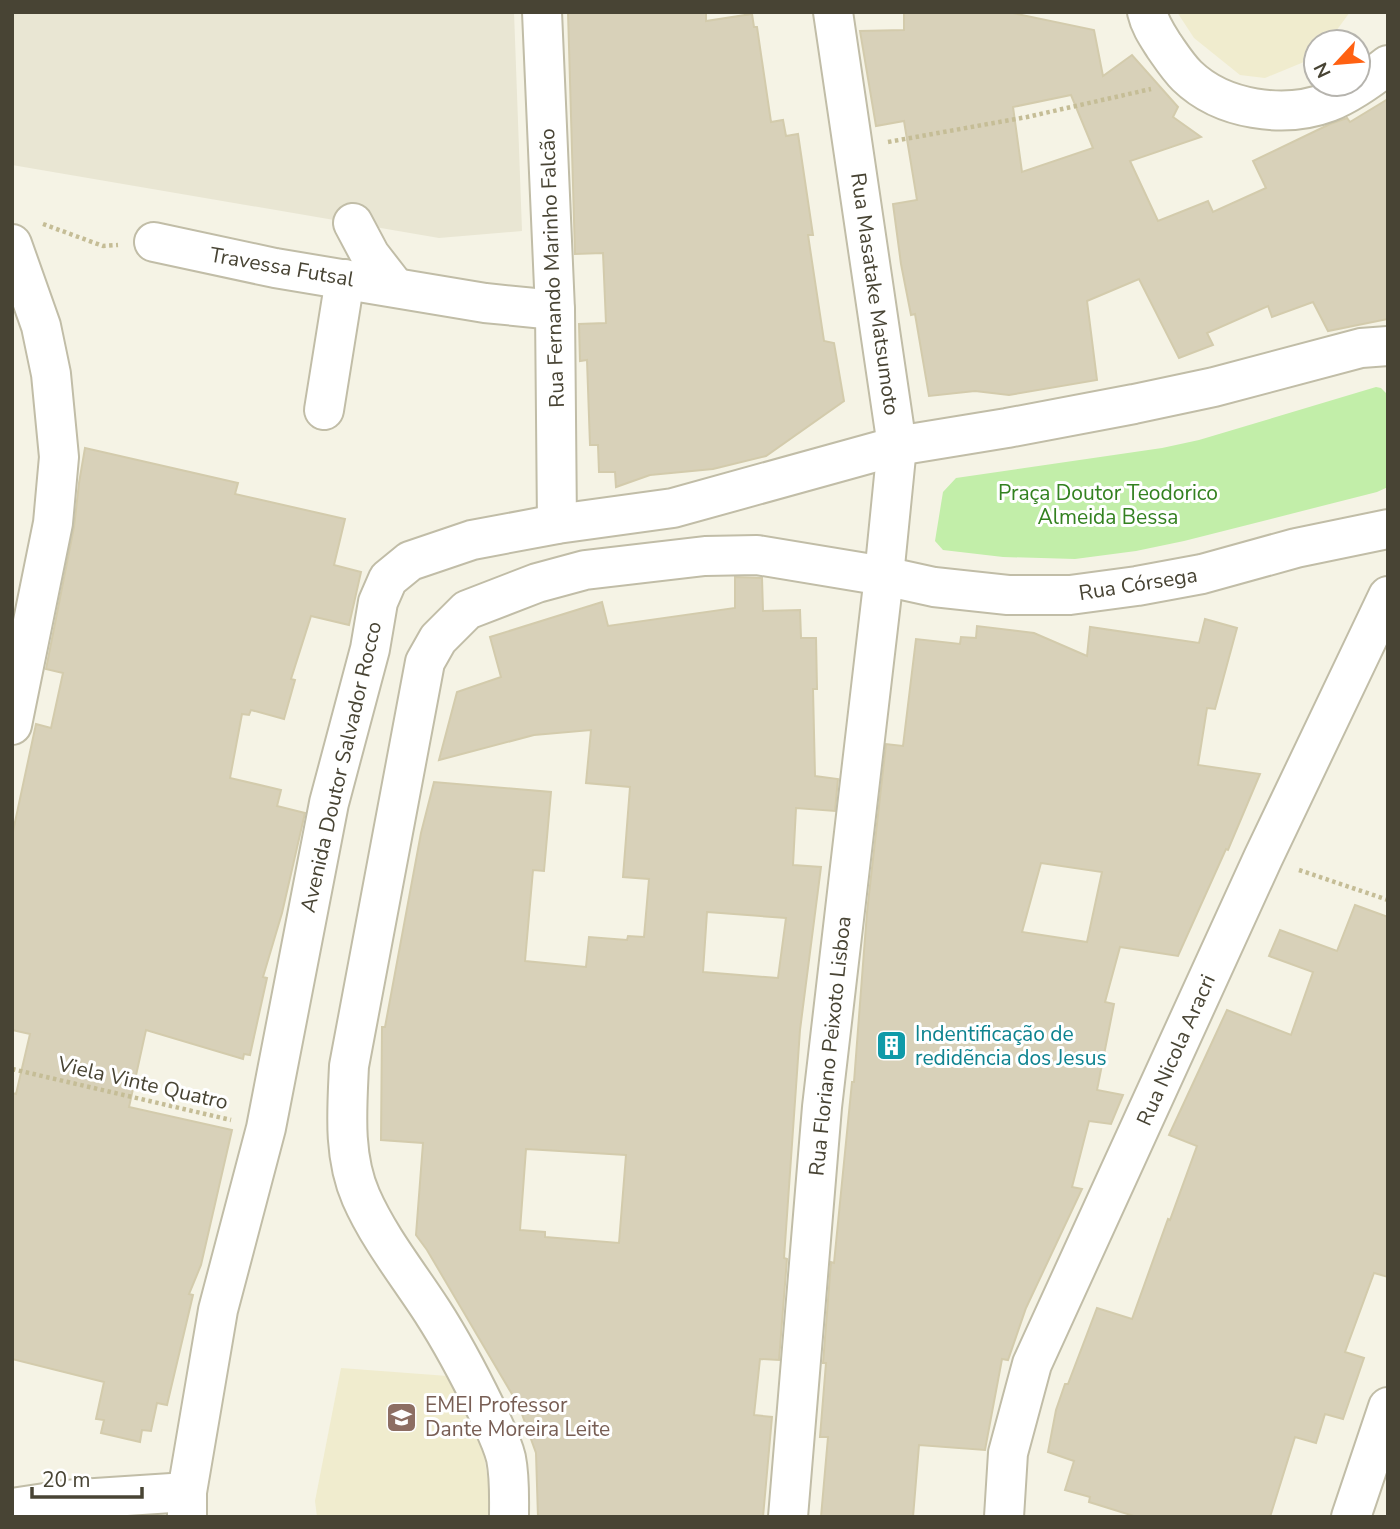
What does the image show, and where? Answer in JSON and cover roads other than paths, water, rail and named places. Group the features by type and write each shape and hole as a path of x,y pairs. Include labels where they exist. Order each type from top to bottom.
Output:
{"street":[{"name":"Rua Fernando Marinho Falcão","path":"542,12 555,310 557,524"},
{"name":"Rua Masatake Matsumoto","path":"832,12 897,446 884,576"},
{"path":"1147,12 1149,21 1160,39 1188,78 1233,104 1260,109 1302,109 1327,103 1354,91 1388,65"},
{"path":"353,223 370,255 394,286"},
{"path":"12,725 53,523 59,457 51,374 24,233"},
{"name":"Travessa Futsal","path":"154,242 235,261 485,303 555,310"},
{"path":"324,410 345,279"},
{"path":"897,446 1134,404 1213,387 1361,348 1388,346"},
{"name":"Avenida Doutor Salvador Rocco","path":"187,1504 218,1310 266,1128 329,803 370,649 378,602 388,579 410,561 472,540 557,524 673,508 897,446"},
{"name":"Rua Córsega","path":"884,576 958,590 1008,595 1070,595 1202,574 1318,543 1388,529"},
{"path":"509,1517 510,1480 506,1455 496,1431 433,1313 361,1197 349,1156 346,1118 349,1066 425,662 438,639 467,610 537,583 585,570 705,556 757,555 884,576"},
{"name":"Rua Floriano Peixoto Lisboa","path":"788,1517 822,1107 884,576"},
{"name":"Rua Nicola Aracri","path":"1004,1517 1008,1452 1032,1364 1264,858 1388,596"},
{"path":"1351,1517 1388,1406"},
{"path":"12,1508 65,1500 187,1504"}],"place":[{"name":"Indentificação de redidẽncia dos Jesus","path":"892,1046"},
{"name":"EMEI Professor Dante Moreira Leite","path":"402,1417"}],"park label":[{"name":"Praça Doutor Teodorico Almeida Bessa","path":"1108,505"}]}
